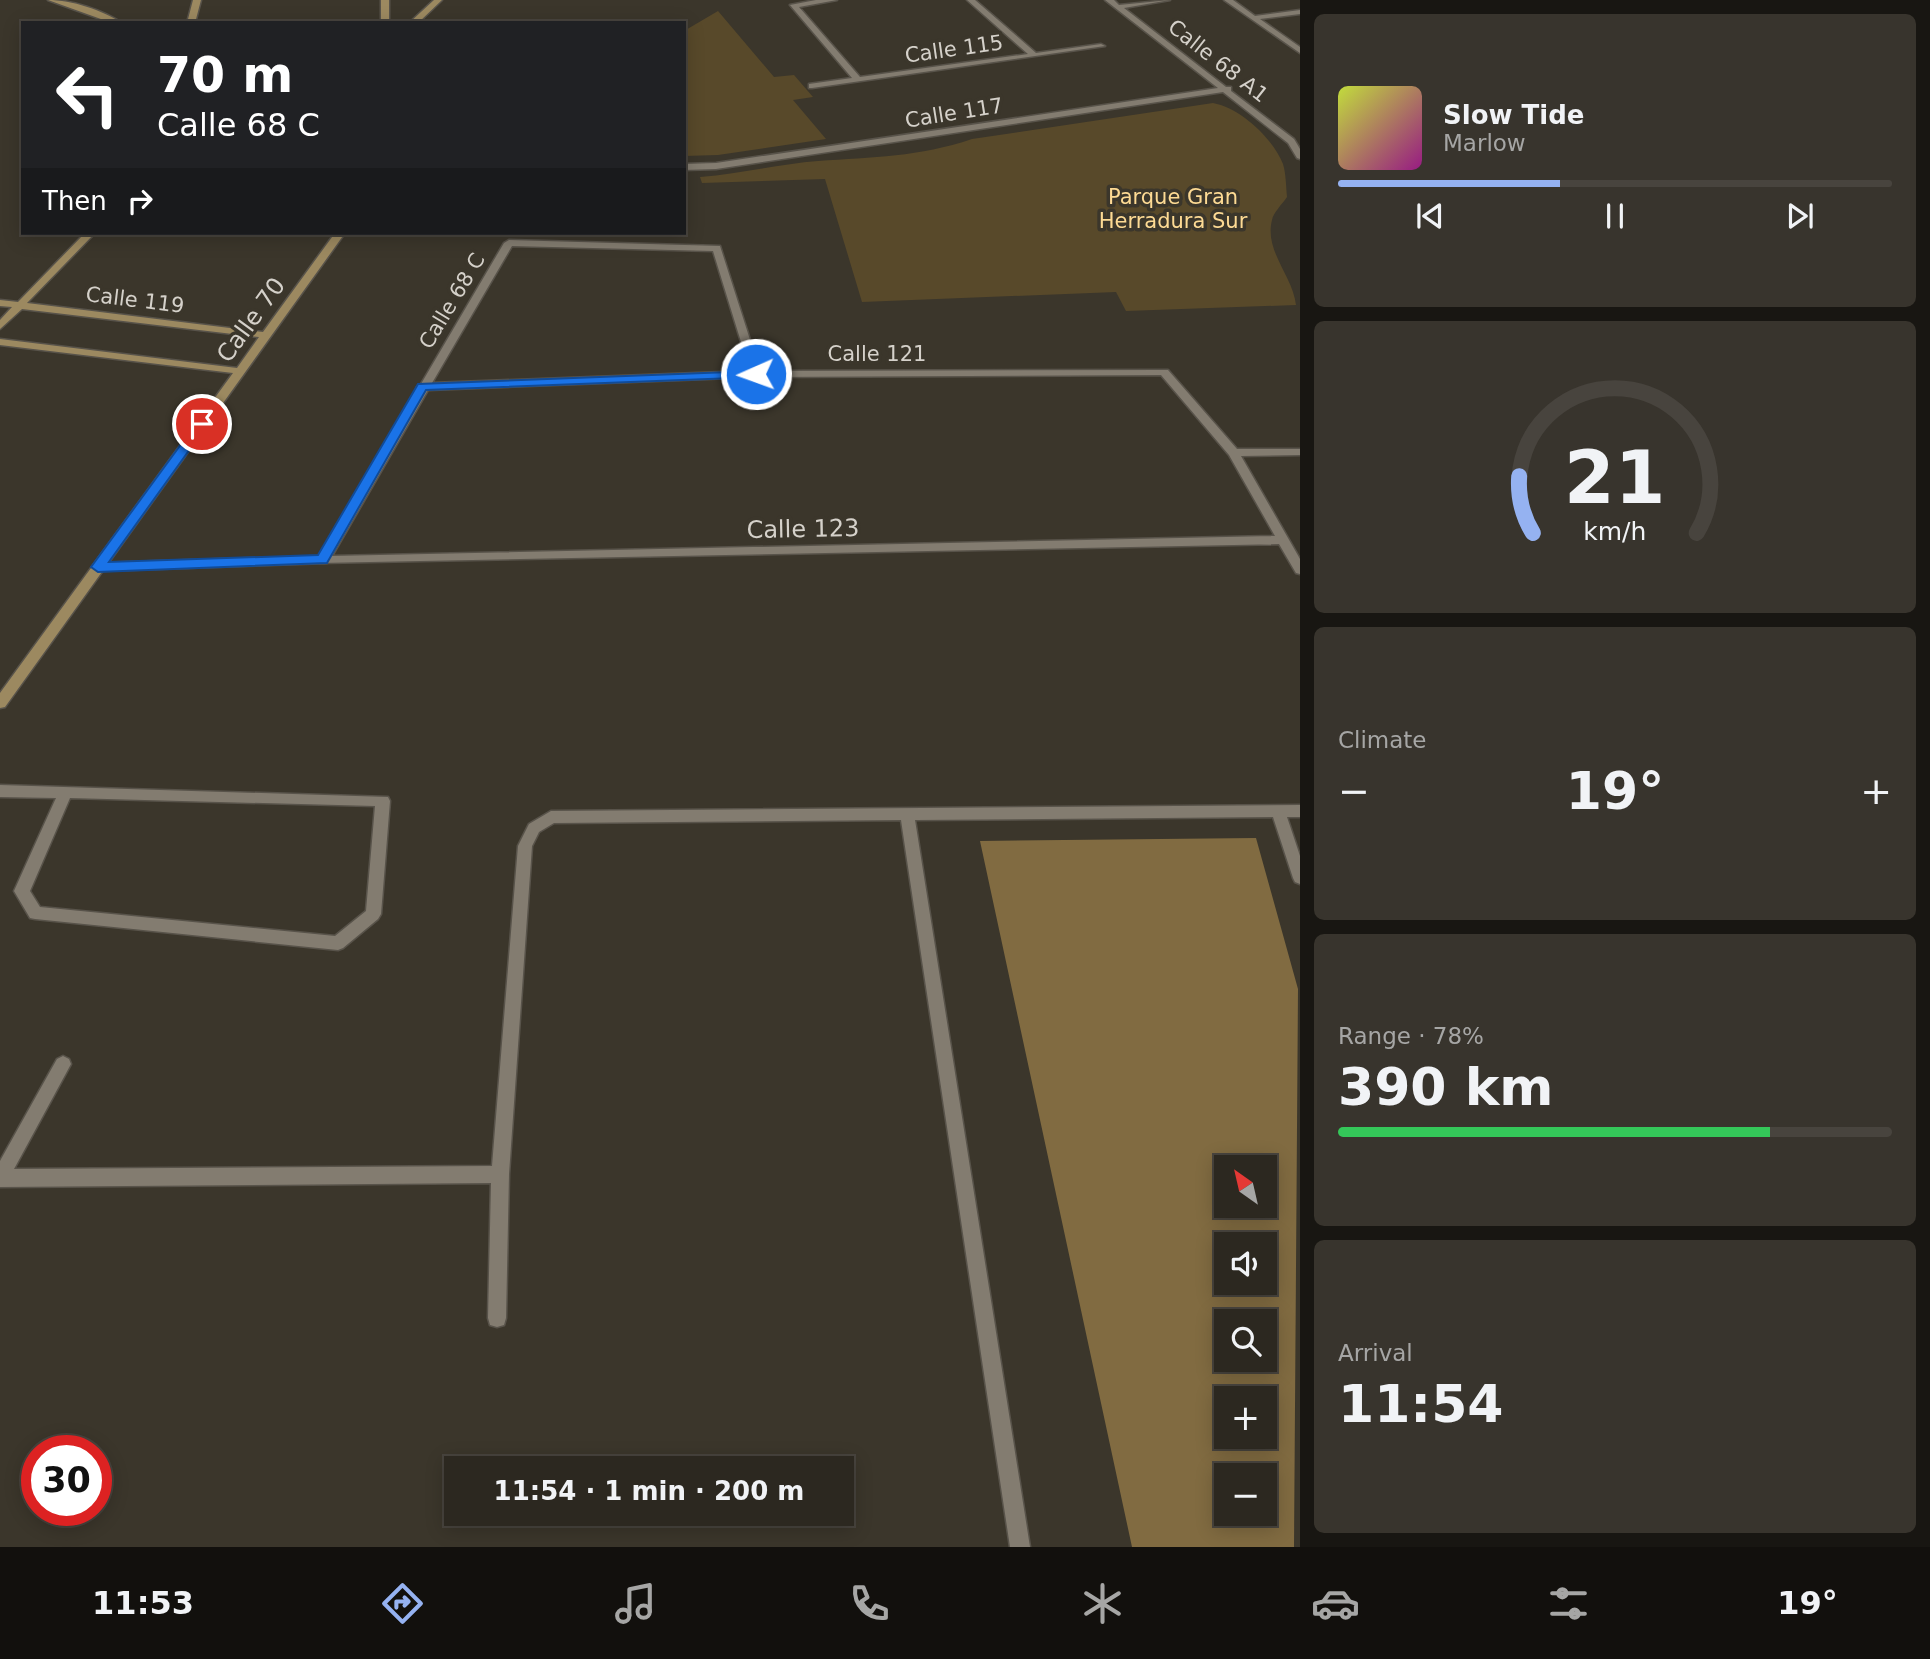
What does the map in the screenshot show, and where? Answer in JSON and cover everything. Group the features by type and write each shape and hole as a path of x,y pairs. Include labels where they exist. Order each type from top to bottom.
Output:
{"street":[{"path":"52,0 114,21"},
{"path":"192,21 197,0"},
{"path":"385,0 385,21"},
{"path":"415,21 438,0"},
{"path":"833,0 794,5 858,80"},
{"path":"971,0 1034,55"},
{"name":"Calle 68 A1","path":"1110,0 1228,89 1291,141 1300,156"},
{"path":"1117,3 1166,0"},
{"path":"1228,0 1300,51"},
{"path":"1254,18 1300,12"},
{"name":"Calle 115","path":"812,86 1101,46"},
{"name":"Calle 117","path":"686,167 716,166 1228,89"},
{"path":"0,326 88,235"},
{"name":"Calle 70","path":"0,703 339,235"},
{"name":"Calle 68 C","path":"323,560 422,387 509,243 717,248 756,374"},
{"name":"Calle 119","path":"0,303 266,335"},
{"path":"0,342 240,371"},
{"name":"Calle 121","path":"422,387 756,374 1164,372 1234,453"},
{"path":"1300,452 1234,453 1300,570"},
{"name":"Calle 123","path":"98,567 1283,540"},
{"path":"0,791 383,802 373,914 338,943 35,913 22,891 65,794"},
{"path":"1278,811 1300,878"},
{"path":"497,1318 500,1174 525,846 534,828 551,817 1300,811"},
{"path":"907,813 1020,1547"},
{"path":"64,1064 0,1178 500,1174"}],"green space":[{"path":"718,11 774,77 794,75 813,97 793,100 826,139 718,155 686,156 686,30"},
{"name":"Parque Gran Herradura Sur","path":"1213,103 1234,111 1254,125 1271,144 1283,164 1287,197 1273,217 1272,242 1296,305 1126,311 1116,292 862,302 825,179 702,183 700,177 803,162 914,153 972,139"}],"shaded area":[{"path":"1256,838 1298,989 1294,1547 1132,1547 980,841"}],"route":[{"path":"202,424 98,567 323,560 422,387 756,374"}]}
